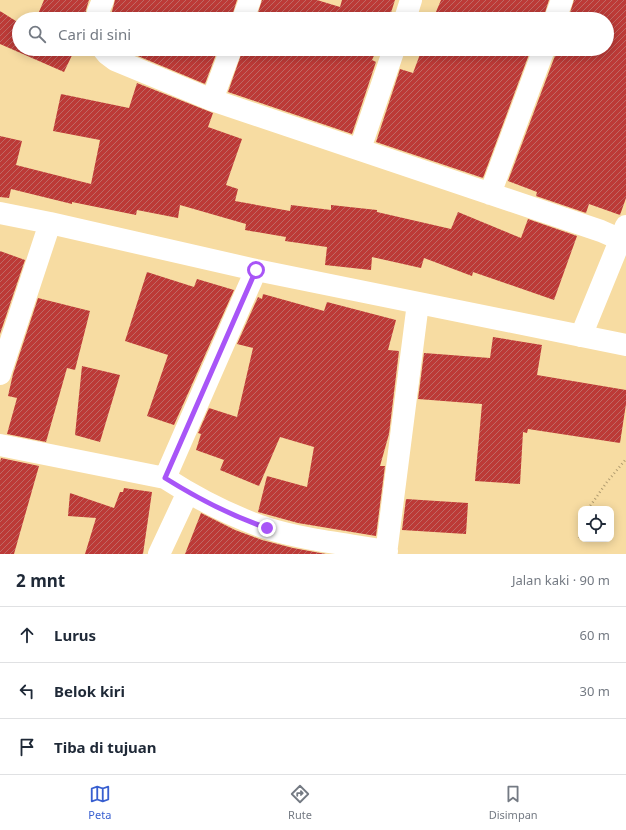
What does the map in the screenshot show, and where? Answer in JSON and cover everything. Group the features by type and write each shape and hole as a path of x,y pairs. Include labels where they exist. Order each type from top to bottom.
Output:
{"street":[{"path":"98,12 103,0"},
{"path":"246,12 250,0"},
{"path":"407,12 411,0"},
{"path":"558,12 562,0"},
{"path":"110,56 115,60 212,100 601,231 624,236 581,336"},
{"path":"212,100 229,56"},
{"path":"360,149 392,56"},
{"path":"490,194 541,56"},
{"path":"0,214 50,223 256,270 626,345"},
{"path":"0,374 50,223"},
{"path":"165,478 256,270"},
{"path":"0,444 165,478 188,492 252,523 298,535 386,553 418,303"},
{"path":"159,554 188,492"}],"path":[{"path":"590,506 626,459"}],"building":[{"path":"44,0 89,0 86,12 39,12"},
{"path":"115,0 237,0 233,12 112,12"},
{"path":"262,0 317,0 340,7 342,0 395,0 391,12 258,12"},
{"path":"441,0 549,0 545,12 436,12"},
{"path":"574,0 626,0 626,198 620,215 589,204 586,213 536,196 537,192 508,181 555,56 614,56 614,12 570,12"},
{"path":"0,11 12,19 12,49 0,44"},
{"path":"27,56 72,56 64,72"},
{"path":"138,56 215,56 205,84"},
{"path":"241,56 374,56 372,60 376,62 352,134 228,92"},
{"path":"419,56 528,56 483,178 376,142 400,69 413,73"},
{"path":"137,83 213,113 208,127 242,139 226,185 238,189 235,201 290,211 291,205 331,210 331,205 377,210 377,212 451,229 458,212 521,238 528,219 577,236 554,300 473,272 472,276 424,258 421,268 372,257 371,270 325,265 327,247 285,241 286,237 245,230 246,224 180,205 178,218 137,210 136,215 72,202 72,204 11,189 9,198 0,197 0,136 22,141 16,165 91,184 100,140 53,131 61,94 129,108"},
{"path":"0,251 25,260 0,334"},
{"path":"147,272 194,287 197,279 234,290 174,425 147,416 168,355 125,341"},
{"path":"263,294 324,311 327,302 396,320 388,350 399,351 389,434 380,466 385,466 376,536 298,523 258,512 267,476 307,487 314,447 280,437 259,486 220,470 224,460 196,450 201,434 198,433 209,408 237,417 253,348 237,344 258,297 262,299"},
{"path":"38,298 90,311 75,370 67,368 46,442 7,434 17,398 8,396 13,374"},
{"path":"493,337 542,345 537,375 626,390 626,404 620,443 528,429 527,433 523,432 520,484 475,481 482,404 418,399 424,353 490,358"},
{"path":"82,366 120,375 100,442 75,435"},
{"path":"1,458 39,466 14,554 0,554"},
{"path":"124,488 152,492 143,554 85,554 96,518 68,516 70,493 114,508 120,492 123,492"},
{"path":"406,499 468,503 466,534 402,530"},
{"path":"201,513 235,530 262,540 326,554 185,554"}],"route":[{"path":"256,270 165,478 188,492 252,523 267,528"}]}
